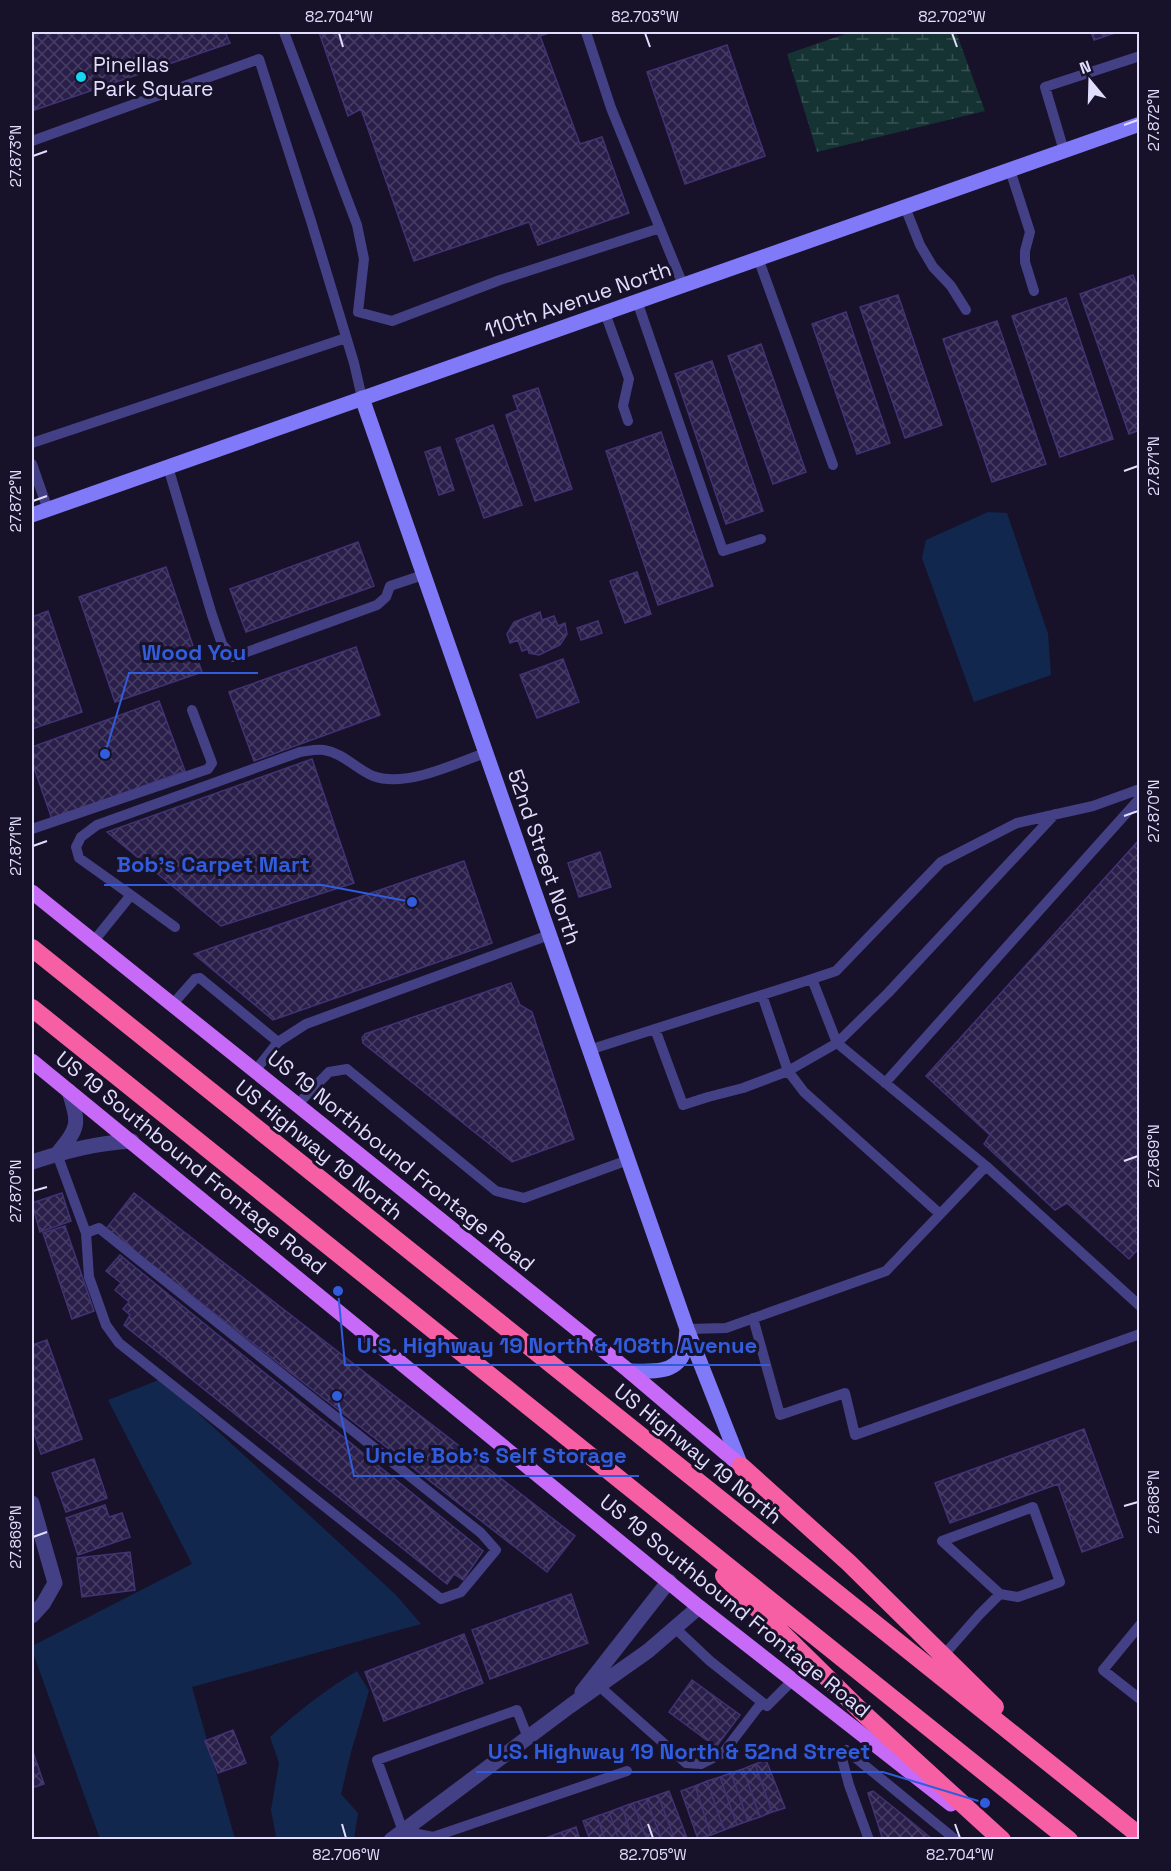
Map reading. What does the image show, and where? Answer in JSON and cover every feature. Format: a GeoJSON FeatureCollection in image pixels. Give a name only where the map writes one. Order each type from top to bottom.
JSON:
{"type":"FeatureCollection","features":[{"type":"Feature","properties":{"kind":"highway","name":"US Highway 19 North"},"geometry":{"type":"LineString","coordinates":[[32,948],[1140,1836]]}},
{"type":"Feature","properties":{"kind":"highway"},"geometry":{"type":"LineString","coordinates":[[32,1008],[1069,1839]]}},
{"type":"Feature","properties":{"kind":"highway"},"geometry":{"type":"LineString","coordinates":[[741,1466],[849,1563],[1062,1774]]}},
{"type":"Feature","properties":{"kind":"highway"},"geometry":{"type":"LineString","coordinates":[[655,1508],[864,1714],[1002,1839]]}},
{"type":"Feature","properties":{"kind":"main road","name":"US 19 Northbound Frontage Road"},"geometry":{"type":"LineString","coordinates":[[32,892],[629,1371],[741,1466]]}},
{"type":"Feature","properties":{"kind":"main road","name":"US 19 Southbound Frontage Road"},"geometry":{"type":"LineString","coordinates":[[32,1061],[699,1607],[997,1839]]}},
{"type":"Feature","properties":{"kind":"street","name":"110th Avenue North"},"geometry":{"type":"LineString","coordinates":[[32,515],[1140,124]]}},
{"type":"Feature","properties":{"kind":"street","name":"52nd Street North"},"geometry":{"type":"LineString","coordinates":[[362,398],[687,1329],[741,1466]]}},
{"type":"Feature","properties":{"kind":"street"},"geometry":{"type":"LineString","coordinates":[[57,1154],[74,1133],[76,1115],[69,1091]]}},
{"type":"Feature","properties":{"kind":"street"},"geometry":{"type":"LineString","coordinates":[[32,1162],[101,1143],[132,1141]]}},
{"type":"Feature","properties":{"kind":"street"},"geometry":{"type":"LineString","coordinates":[[629,1371],[660,1371],[675,1365],[683,1354],[687,1329]]}},
{"type":"Feature","properties":{"kind":"street"},"geometry":{"type":"LineString","coordinates":[[32,1503],[56,1583],[43,1604],[32,1616]]}},
{"type":"Feature","properties":{"kind":"street"},"geometry":{"type":"LineString","coordinates":[[570,1706],[669,1581]]}},
{"type":"Feature","properties":{"kind":"street"},"geometry":{"type":"LineString","coordinates":[[397,1835],[648,1651],[699,1607]]}},
{"type":"Feature","properties":{"kind":"lane"},"geometry":{"type":"LineString","coordinates":[[284,32],[357,225],[364,259],[358,312],[392,321],[500,280],[660,228]]}},
{"type":"Feature","properties":{"kind":"lane"},"geometry":{"type":"LineString","coordinates":[[586,32],[611,108],[683,285]]}},
{"type":"Feature","properties":{"kind":"lane"},"geometry":{"type":"LineString","coordinates":[[1065,151],[1045,87],[1140,56]]}},
{"type":"Feature","properties":{"kind":"lane"},"geometry":{"type":"LineString","coordinates":[[32,141],[259,59],[346,338],[362,398]]}},
{"type":"Feature","properties":{"kind":"lane"},"geometry":{"type":"LineString","coordinates":[[1010,170],[1029,232],[1024,262],[1034,291]]}},
{"type":"Feature","properties":{"kind":"lane"},"geometry":{"type":"LineString","coordinates":[[905,207],[920,245],[933,267],[951,286],[966,310]]}},
{"type":"Feature","properties":{"kind":"lane"},"geometry":{"type":"LineString","coordinates":[[758,258],[833,465]]}},
{"type":"Feature","properties":{"kind":"lane"},"geometry":{"type":"LineString","coordinates":[[637,301],[723,551],[761,539]]}},
{"type":"Feature","properties":{"kind":"lane"},"geometry":{"type":"LineString","coordinates":[[605,313],[629,379],[623,406],[628,422]]}},
{"type":"Feature","properties":{"kind":"lane"},"geometry":{"type":"LineString","coordinates":[[32,443],[346,338]]}},
{"type":"Feature","properties":{"kind":"lane"},"geometry":{"type":"LineString","coordinates":[[32,464],[48,510]]}},
{"type":"Feature","properties":{"kind":"lane"},"geometry":{"type":"LineString","coordinates":[[168,467],[212,615],[222,644],[233,657],[377,605],[386,597],[390,586],[423,575]]}},
{"type":"Feature","properties":{"kind":"lane"},"geometry":{"type":"LineString","coordinates":[[32,829],[208,769],[212,763],[192,710]]}},
{"type":"Feature","properties":{"kind":"lane"},"geometry":{"type":"LineString","coordinates":[[175,927],[80,858],[76,847],[81,837],[97,825],[300,752],[324,750],[346,759],[373,776],[396,780],[433,772],[485,753]]}},
{"type":"Feature","properties":{"kind":"lane"},"geometry":{"type":"LineString","coordinates":[[589,1050],[836,971],[941,862],[1017,823],[1093,806],[1140,789]]}},
{"type":"Feature","properties":{"kind":"lane"},"geometry":{"type":"LineString","coordinates":[[885,1083],[1140,798]]}},
{"type":"Feature","properties":{"kind":"lane"},"geometry":{"type":"LineString","coordinates":[[655,1029],[683,1105],[743,1088],[788,1071],[837,1043],[888,993],[1055,814]]}},
{"type":"Feature","properties":{"kind":"lane"},"geometry":{"type":"LineString","coordinates":[[93,942],[131,895]]}},
{"type":"Feature","properties":{"kind":"lane"},"geometry":{"type":"LineString","coordinates":[[255,1071],[278,1041],[306,1024],[549,935]]}},
{"type":"Feature","properties":{"kind":"lane"},"geometry":{"type":"LineString","coordinates":[[172,1005],[195,979],[201,978],[278,1041]]}},
{"type":"Feature","properties":{"kind":"lane"},"geometry":{"type":"LineString","coordinates":[[812,979],[837,1043],[986,1166],[1140,1306]]}},
{"type":"Feature","properties":{"kind":"lane"},"geometry":{"type":"LineString","coordinates":[[762,995],[788,1071],[804,1092],[940,1214]]}},
{"type":"Feature","properties":{"kind":"lane"},"geometry":{"type":"LineString","coordinates":[[297,1105],[329,1072],[347,1069],[495,1191],[524,1198],[628,1160]]}},
{"type":"Feature","properties":{"kind":"lane"},"geometry":{"type":"LineString","coordinates":[[57,1154],[86,1233],[89,1277],[106,1325],[119,1343],[441,1599],[461,1592],[496,1550],[481,1533],[99,1228],[86,1233]]}},
{"type":"Feature","properties":{"kind":"lane"},"geometry":{"type":"LineString","coordinates":[[687,1329],[726,1328],[886,1271],[986,1166]]}},
{"type":"Feature","properties":{"kind":"lane"},"geometry":{"type":"LineString","coordinates":[[753,1318],[780,1414],[845,1393],[855,1435],[1140,1334]]}},
{"type":"Feature","properties":{"kind":"lane"},"geometry":{"type":"LineString","coordinates":[[1033,1507],[1060,1582],[1018,1598],[1000,1594],[942,1541],[1033,1507]]}},
{"type":"Feature","properties":{"kind":"lane"},"geometry":{"type":"LineString","coordinates":[[943,1656],[1000,1594]]}},
{"type":"Feature","properties":{"kind":"lane"},"geometry":{"type":"LineString","coordinates":[[1140,1625],[1103,1670],[1140,1700]]}},
{"type":"Feature","properties":{"kind":"lane"},"geometry":{"type":"LineString","coordinates":[[675,1628],[710,1661],[767,1706],[793,1680]]}},
{"type":"Feature","properties":{"kind":"lane"},"geometry":{"type":"LineString","coordinates":[[598,1686],[686,1762],[701,1764],[723,1753],[762,1702]]}},
{"type":"Feature","properties":{"kind":"lane"},"geometry":{"type":"LineString","coordinates":[[528,1738],[517,1710],[377,1760],[397,1835],[433,1837],[627,1771]]}},
{"type":"Feature","properties":{"kind":"lane"},"geometry":{"type":"LineString","coordinates":[[869,1839],[849,1785],[841,1755],[846,1750],[956,1839]]}},
{"type":"Feature","properties":{"kind":"green space"},"geometry":{"type":"Polygon","coordinates":[[[851,32],[956,32],[985,111],[817,152],[787,54],[851,32]]]}},
{"type":"Feature","properties":{"kind":"water"},"geometry":{"type":"Polygon","coordinates":[[[988,512],[1007,513],[1048,634],[1051,675],[974,702],[922,558],[926,540],[988,512]]]}},
{"type":"Feature","properties":{"kind":"water"},"geometry":{"type":"Polygon","coordinates":[[[161,1379],[395,1594],[421,1624],[192,1687],[235,1839],[100,1839],[32,1650],[32,1646],[192,1564],[108,1400],[161,1379]]]}},
{"type":"Feature","properties":{"kind":"water"},"geometry":{"type":"Polygon","coordinates":[[[357,1671],[369,1691],[341,1794],[358,1813],[354,1839],[280,1840],[276,1837],[271,1810],[279,1763],[270,1737],[312,1702],[357,1671]]]}},
{"type":"Feature","properties":{"kind":"building","name":"Pinellas Park Square"},"geometry":{"type":"Polygon","coordinates":[[[38,32],[225,32],[230,43],[32,111],[32,34],[38,32]]]}},
{"type":"Feature","properties":{"kind":"building"},"geometry":{"type":"Polygon","coordinates":[[[319,32],[552,32],[540,36],[580,144],[602,137],[629,213],[538,245],[529,222],[414,261],[361,109],[348,116],[319,32]]]}},
{"type":"Feature","properties":{"kind":"building"},"geometry":{"type":"Polygon","coordinates":[[[1091,32],[1118,32],[1094,40],[1091,32]]]}},
{"type":"Feature","properties":{"kind":"building"},"geometry":{"type":"Polygon","coordinates":[[[727,45],[765,156],[685,184],[647,72],[727,45]]]}},
{"type":"Feature","properties":{"kind":"building"},"geometry":{"type":"Polygon","coordinates":[[[1133,275],[1140,294],[1140,430],[1129,434],[1080,294],[1133,275]]]}},
{"type":"Feature","properties":{"kind":"building"},"geometry":{"type":"Polygon","coordinates":[[[898,295],[942,425],[905,438],[860,307],[898,295]]]}},
{"type":"Feature","properties":{"kind":"building"},"geometry":{"type":"Polygon","coordinates":[[[1066,298],[1113,439],[1060,457],[1012,316],[1066,298]]]}},
{"type":"Feature","properties":{"kind":"building"},"geometry":{"type":"Polygon","coordinates":[[[846,312],[890,443],[857,454],[812,324],[846,312]]]}},
{"type":"Feature","properties":{"kind":"building"},"geometry":{"type":"Polygon","coordinates":[[[997,321],[1046,464],[992,482],[943,339],[997,321]]]}},
{"type":"Feature","properties":{"kind":"building"},"geometry":{"type":"Polygon","coordinates":[[[761,344],[806,472],[773,484],[728,356],[761,344]]]}},
{"type":"Feature","properties":{"kind":"building"},"geometry":{"type":"Polygon","coordinates":[[[712,361],[763,511],[726,524],[675,374],[712,361]]]}},
{"type":"Feature","properties":{"kind":"building"},"geometry":{"type":"Polygon","coordinates":[[[538,388],[572,489],[535,501],[506,415],[518,410],[513,396],[538,388]]]}},
{"type":"Feature","properties":{"kind":"building"},"geometry":{"type":"Polygon","coordinates":[[[493,425],[522,505],[484,518],[456,439],[493,425]]]}},
{"type":"Feature","properties":{"kind":"building"},"geometry":{"type":"Polygon","coordinates":[[[661,432],[713,586],[658,605],[606,451],[661,432]]]}},
{"type":"Feature","properties":{"kind":"building"},"geometry":{"type":"Polygon","coordinates":[[[440,447],[454,490],[439,495],[425,452],[440,447]]]}},
{"type":"Feature","properties":{"kind":"building"},"geometry":{"type":"Polygon","coordinates":[[[358,542],[374,586],[246,632],[230,589],[358,542]]]}},
{"type":"Feature","properties":{"kind":"building"},"geometry":{"type":"Polygon","coordinates":[[[166,567],[202,672],[115,702],[79,597],[166,567]]]}},
{"type":"Feature","properties":{"kind":"building"},"geometry":{"type":"Polygon","coordinates":[[[637,572],[651,614],[625,623],[610,581],[637,572]]]}},
{"type":"Feature","properties":{"kind":"building"},"geometry":{"type":"Polygon","coordinates":[[[48,611],[82,712],[32,729],[32,617],[48,611]]]}},
{"type":"Feature","properties":{"kind":"building"},"geometry":{"type":"Polygon","coordinates":[[[540,612],[542,620],[554,616],[558,626],[565,623],[567,634],[560,645],[539,655],[529,653],[528,649],[522,651],[518,640],[510,643],[507,634],[514,622],[540,612]]]}},
{"type":"Feature","properties":{"kind":"building"},"geometry":{"type":"Polygon","coordinates":[[[598,621],[602,633],[581,640],[577,628],[598,621]]]}},
{"type":"Feature","properties":{"kind":"building"},"geometry":{"type":"Polygon","coordinates":[[[356,647],[380,715],[254,761],[229,692],[356,647]]]}},
{"type":"Feature","properties":{"kind":"building"},"geometry":{"type":"Polygon","coordinates":[[[563,659],[579,702],[537,718],[520,675],[563,659]]]}},
{"type":"Feature","properties":{"kind":"building"},"geometry":{"type":"Polygon","coordinates":[[[159,701],[185,771],[52,819],[32,762],[32,747],[159,701]]]}},
{"type":"Feature","properties":{"kind":"building"},"geometry":{"type":"Polygon","coordinates":[[[312,759],[354,883],[221,926],[107,832],[312,759]]]}},
{"type":"Feature","properties":{"kind":"building"},"geometry":{"type":"Polygon","coordinates":[[[1140,839],[1140,1247],[1129,1259],[1067,1203],[1055,1210],[984,1144],[990,1135],[926,1076],[1140,839]]]}},
{"type":"Feature","properties":{"kind":"building"},"geometry":{"type":"Polygon","coordinates":[[[600,852],[611,887],[579,897],[568,863],[600,852]]]}},
{"type":"Feature","properties":{"kind":"building"},"geometry":{"type":"Polygon","coordinates":[[[464,861],[492,943],[273,1020],[194,954],[464,861]]]}},
{"type":"Feature","properties":{"kind":"building"},"geometry":{"type":"Polygon","coordinates":[[[511,983],[520,1005],[532,1012],[574,1139],[512,1162],[363,1043],[362,1038],[365,1034],[511,983]]]}},
{"type":"Feature","properties":{"kind":"building"},"geometry":{"type":"Polygon","coordinates":[[[62,1193],[71,1221],[40,1232],[32,1203],[62,1193]]]}},
{"type":"Feature","properties":{"kind":"building"},"geometry":{"type":"Polygon","coordinates":[[[134,1193],[575,1536],[547,1572],[106,1229],[134,1193]]]}},
{"type":"Feature","properties":{"kind":"building"},"geometry":{"type":"Polygon","coordinates":[[[65,1226],[94,1311],[72,1319],[43,1233],[65,1226]]]}},
{"type":"Feature","properties":{"kind":"building"},"geometry":{"type":"Polygon","coordinates":[[[120,1255],[483,1551],[463,1580],[454,1574],[447,1584],[124,1325],[130,1315],[123,1309],[129,1302],[115,1290],[121,1283],[106,1271],[120,1255]]]}},
{"type":"Feature","properties":{"kind":"building"},"geometry":{"type":"Polygon","coordinates":[[[47,1340],[82,1439],[41,1454],[32,1427],[32,1345],[47,1340]]]}},
{"type":"Feature","properties":{"kind":"building"},"geometry":{"type":"Polygon","coordinates":[[[1084,1429],[1123,1537],[1082,1552],[1058,1484],[950,1523],[935,1483],[1084,1429]]]}},
{"type":"Feature","properties":{"kind":"building"},"geometry":{"type":"Polygon","coordinates":[[[94,1459],[107,1498],[66,1512],[52,1473],[94,1459]]]}},
{"type":"Feature","properties":{"kind":"building"},"geometry":{"type":"Polygon","coordinates":[[[105,1505],[109,1517],[122,1513],[130,1537],[78,1555],[66,1518],[105,1505]]]}},
{"type":"Feature","properties":{"kind":"building"},"geometry":{"type":"Polygon","coordinates":[[[130,1552],[135,1590],[82,1597],[77,1558],[130,1552]]]}},
{"type":"Feature","properties":{"kind":"building"},"geometry":{"type":"Polygon","coordinates":[[[571,1594],[588,1643],[490,1679],[472,1630],[571,1594]]]}},
{"type":"Feature","properties":{"kind":"building"},"geometry":{"type":"Polygon","coordinates":[[[464,1634],[483,1683],[384,1721],[365,1672],[464,1634]]]}},
{"type":"Feature","properties":{"kind":"building"},"geometry":{"type":"Polygon","coordinates":[[[692,1680],[740,1715],[716,1747],[669,1712],[692,1680]]]}},
{"type":"Feature","properties":{"kind":"building"},"geometry":{"type":"Polygon","coordinates":[[[233,1730],[246,1763],[218,1773],[205,1741],[233,1730]]]}},
{"type":"Feature","properties":{"kind":"building"},"geometry":{"type":"Polygon","coordinates":[[[32,1749],[44,1784],[32,1788],[32,1749]]]}},
{"type":"Feature","properties":{"kind":"building"},"geometry":{"type":"Polygon","coordinates":[[[766,1760],[785,1808],[772,1812],[755,1764],[766,1760]]]}},
{"type":"Feature","properties":{"kind":"building"},"geometry":{"type":"Polygon","coordinates":[[[755,1764],[772,1812],[760,1817],[743,1769],[755,1764]]]}},
{"type":"Feature","properties":{"kind":"building"},"geometry":{"type":"Polygon","coordinates":[[[743,1769],[760,1817],[748,1821],[731,1773],[743,1769]]]}},
{"type":"Feature","properties":{"kind":"building"},"geometry":{"type":"Polygon","coordinates":[[[731,1773],[748,1821],[737,1825],[720,1777],[731,1773]]]}},
{"type":"Feature","properties":{"kind":"building"},"geometry":{"type":"Polygon","coordinates":[[[720,1777],[737,1825],[724,1830],[707,1781],[720,1777]]]}},
{"type":"Feature","properties":{"kind":"building"},"geometry":{"type":"Polygon","coordinates":[[[707,1781],[724,1830],[711,1835],[695,1786],[707,1781]]]}},
{"type":"Feature","properties":{"kind":"building"},"geometry":{"type":"Polygon","coordinates":[[[695,1786],[711,1835],[698,1839],[681,1791],[695,1786]]]}},
{"type":"Feature","properties":{"kind":"building"},"geometry":{"type":"Polygon","coordinates":[[[669,1791],[687,1838],[682,1840],[675,1840],[658,1795],[669,1791]]]}},
{"type":"Feature","properties":{"kind":"building"},"geometry":{"type":"Polygon","coordinates":[[[873,1791],[933,1840],[883,1840],[868,1793],[873,1791]]]}},
{"type":"Feature","properties":{"kind":"building"},"geometry":{"type":"Polygon","coordinates":[[[658,1795],[675,1840],[662,1840],[646,1799],[658,1795]]]}},
{"type":"Feature","properties":{"kind":"building"},"geometry":{"type":"Polygon","coordinates":[[[646,1799],[662,1840],[647,1840],[633,1803],[646,1799]]]}},
{"type":"Feature","properties":{"kind":"building"},"geometry":{"type":"Polygon","coordinates":[[[633,1803],[647,1840],[633,1840],[622,1807],[633,1803]]]}},
{"type":"Feature","properties":{"kind":"building"},"geometry":{"type":"Polygon","coordinates":[[[622,1807],[633,1840],[619,1840],[609,1812],[622,1807]]]}},
{"type":"Feature","properties":{"kind":"building"},"geometry":{"type":"Polygon","coordinates":[[[609,1812],[619,1840],[605,1840],[597,1816],[609,1812]]]}},
{"type":"Feature","properties":{"kind":"building"},"geometry":{"type":"Polygon","coordinates":[[[597,1816],[605,1840],[590,1840],[583,1821],[597,1816]]]}},
{"type":"Feature","properties":{"kind":"building"},"geometry":{"type":"Polygon","coordinates":[[[576,1827],[580,1840],[540,1840],[576,1827]]]}},
{"type":"Feature","properties":{"kind":"place","name":"Pinellas Park Square"},"geometry":{"type":"Point","coordinates":[81,77]}},
{"type":"Feature","properties":{"kind":"place","name":"Wood You"},"geometry":{"type":"Point","coordinates":[105,754]}},
{"type":"Feature","properties":{"kind":"place","name":"Bob's Carpet Mart"},"geometry":{"type":"Point","coordinates":[412,902]}},
{"type":"Feature","properties":{"kind":"place","name":"U.S. Highway 19 North & 108th Avenue"},"geometry":{"type":"Point","coordinates":[338,1291]}},
{"type":"Feature","properties":{"kind":"place","name":"Uncle Bob's Self Storage"},"geometry":{"type":"Point","coordinates":[337,1396]}},
{"type":"Feature","properties":{"kind":"place","name":"U.S. Highway 19 North & 52nd Street"},"geometry":{"type":"Point","coordinates":[985,1803]}}]}
